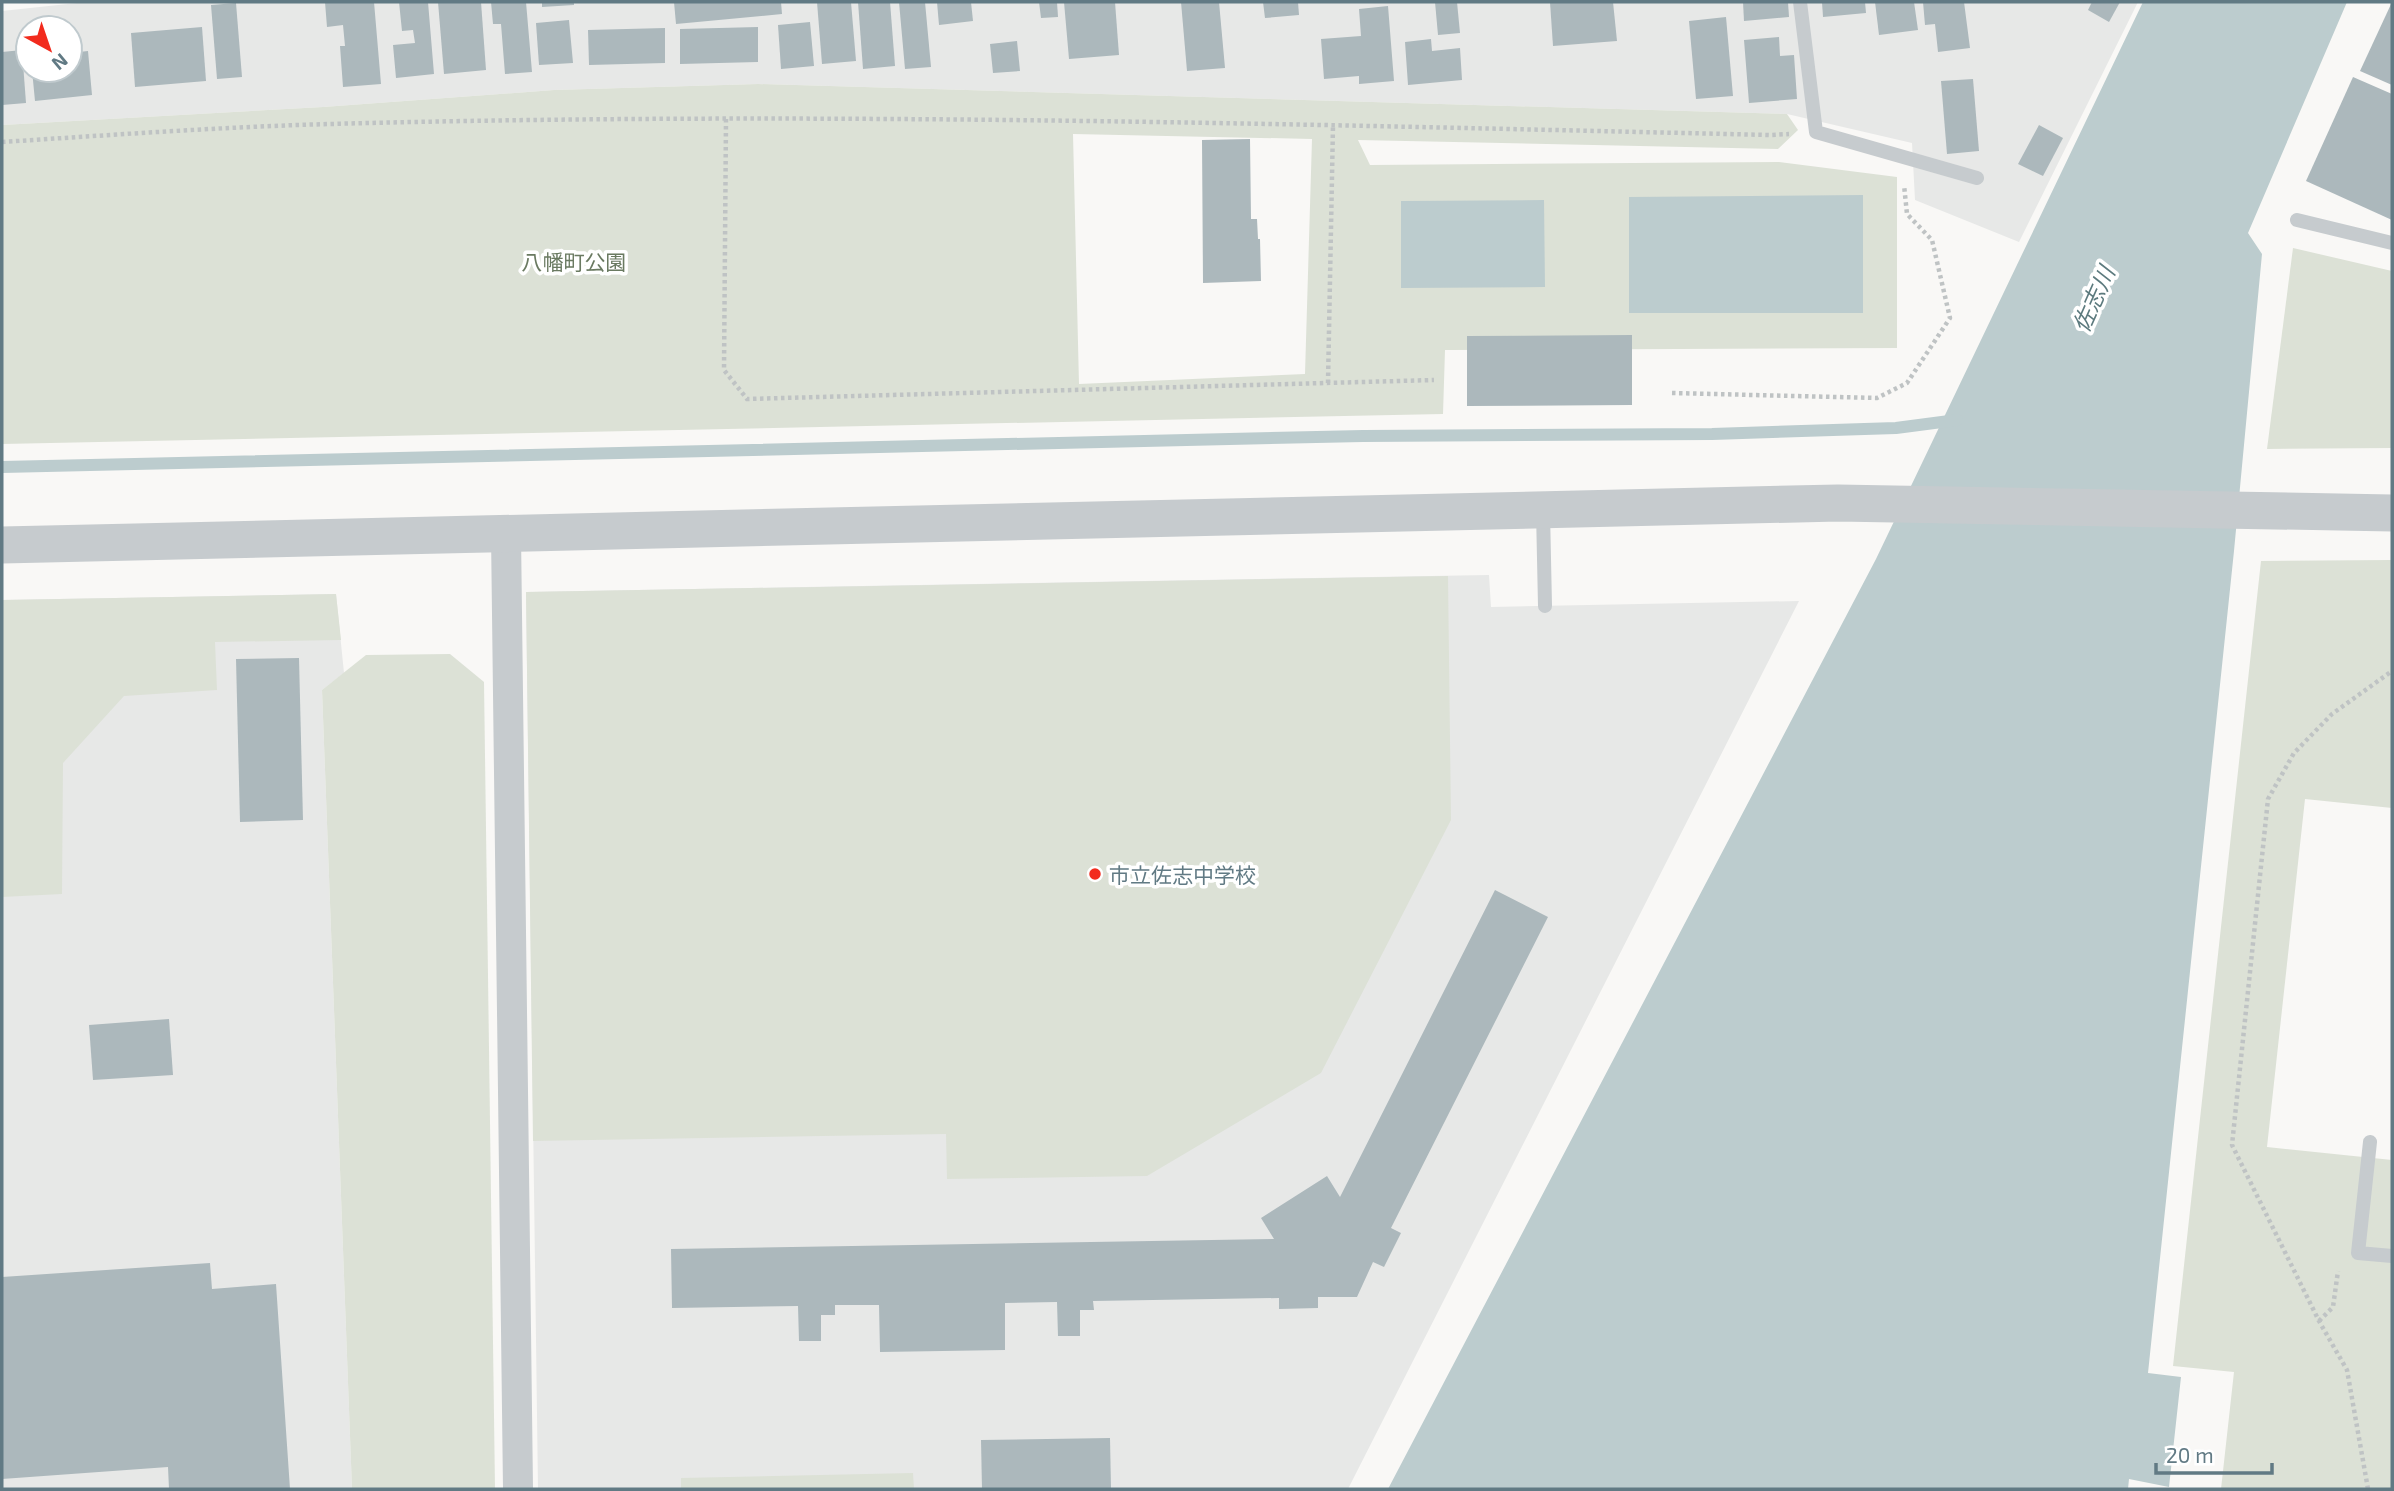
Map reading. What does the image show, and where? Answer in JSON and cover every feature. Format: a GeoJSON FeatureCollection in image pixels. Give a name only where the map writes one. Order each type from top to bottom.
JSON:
{"type":"FeatureCollection","features":[{"type":"Feature","properties":{"kind":"street"},"geometry":{"type":"LineString","coordinates":[[2,545],[1838,503],[2392,513]]}},
{"type":"Feature","properties":{"kind":"street"},"geometry":{"type":"LineString","coordinates":[[506,534],[518,1489]]}},
{"type":"Feature","properties":{"kind":"lane"},"geometry":{"type":"LineString","coordinates":[[1800,2],[1816,132],[1977,178]]}},
{"type":"Feature","properties":{"kind":"lane"},"geometry":{"type":"LineString","coordinates":[[2297,220],[2392,243]]}},
{"type":"Feature","properties":{"kind":"lane"},"geometry":{"type":"LineString","coordinates":[[1543,510],[1545,606]]}},
{"type":"Feature","properties":{"kind":"lane"},"geometry":{"type":"LineString","coordinates":[[2371,1142],[2358,1253],[2392,1256]]}},
{"type":"Feature","properties":{"kind":"path"},"geometry":{"type":"LineString","coordinates":[[2,142],[328,124],[726,119],[1333,125],[1770,135],[1816,132]]}},
{"type":"Feature","properties":{"kind":"path"},"geometry":{"type":"LineString","coordinates":[[726,119],[724,370],[747,399],[1434,380]]}},
{"type":"Feature","properties":{"kind":"path"},"geometry":{"type":"LineString","coordinates":[[1328,383],[1333,125]]}},
{"type":"Feature","properties":{"kind":"path"},"geometry":{"type":"LineString","coordinates":[[1672,393],[1877,397],[1908,383],[1950,318],[1932,240],[1907,214],[1901,156]]}},
{"type":"Feature","properties":{"kind":"path"},"geometry":{"type":"LineString","coordinates":[[2368,1489],[2347,1370],[2319,1321],[2232,1144],[2268,799],[2294,753],[2332,714],[2392,671]]}},
{"type":"Feature","properties":{"kind":"path"},"geometry":{"type":"LineString","coordinates":[[2319,1321],[2333,1307],[2339,1265],[2358,1253]]}},
{"type":"Feature","properties":{"kind":"shaded area"},"geometry":{"type":"Polygon","coordinates":[[[86,2],[2138,2],[2019,242],[1915,200],[1912,143],[1787,114],[758,84],[554,90],[323,107],[2,125],[2,11],[86,2]]]}},
{"type":"Feature","properties":{"kind":"shaded area","name":"市立佐志中学校"},"geometry":{"type":"Polygon","coordinates":[[[1489,575],[1491,607],[1799,601],[1348,1489],[538,1489],[526,592],[1489,575]]]}},
{"type":"Feature","properties":{"kind":"shaded area"},"geometry":{"type":"Polygon","coordinates":[[[336,594],[344,673],[322,690],[352,1489],[2,1489],[2,600],[336,594]]]}},
{"type":"Feature","properties":{"kind":"green space","name":"八幡町公園"},"geometry":{"type":"Polygon","coordinates":[[[758,84],[1787,114],[1798,130],[1778,149],[1358,140],[1370,165],[1779,162],[1897,177],[1897,348],[1445,350],[1443,414],[2,444],[2,125],[323,107],[554,90],[758,84]],[[1073,134],[1079,384],[1305,374],[1312,139],[1073,134]]]}},
{"type":"Feature","properties":{"kind":"green space"},"geometry":{"type":"Polygon","coordinates":[[[2293,248],[2392,271],[2392,448],[2267,449],[2293,248]]]}},
{"type":"Feature","properties":{"kind":"green space"},"geometry":{"type":"Polygon","coordinates":[[[2392,560],[2392,808],[2305,799],[2267,1147],[2392,1160],[2392,1489],[2221,1489],[2234,1372],[2173,1366],[2261,561],[2392,560]]]}},
{"type":"Feature","properties":{"kind":"green space"},"geometry":{"type":"Polygon","coordinates":[[[1448,576],[1451,820],[1321,1073],[1147,1176],[947,1179],[946,1134],[533,1141],[526,592],[1448,576]]]}},
{"type":"Feature","properties":{"kind":"green space"},"geometry":{"type":"Polygon","coordinates":[[[336,594],[341,640],[215,642],[217,690],[124,696],[63,763],[62,894],[2,897],[2,600],[336,594]]]}},
{"type":"Feature","properties":{"kind":"green space"},"geometry":{"type":"Polygon","coordinates":[[[450,654],[484,682],[495,1489],[352,1489],[322,690],[366,655],[450,654]]]}},
{"type":"Feature","properties":{"kind":"green space"},"geometry":{"type":"Polygon","coordinates":[[[913,1473],[914,1489],[681,1489],[681,1478],[913,1473]]]}},
{"type":"Feature","properties":{"kind":"water","name":"佐志川"},"geometry":{"type":"Polygon","coordinates":[[[2143,2],[2347,2],[2248,233],[2262,254],[2234,551],[2148,1373],[2181,1377],[2169,1487],[2129,1479],[2128,1489],[1388,1489],[1876,559],[2143,2]]]}},
{"type":"Feature","properties":{"kind":"water"},"geometry":{"type":"Polygon","coordinates":[[[1863,195],[1863,313],[1629,313],[1629,197],[1863,195]]]}},
{"type":"Feature","properties":{"kind":"water"},"geometry":{"type":"Polygon","coordinates":[[[1544,200],[1545,287],[1401,288],[1401,201],[1544,200]]]}},
{"type":"Feature","properties":{"kind":"building"},"geometry":{"type":"Polygon","coordinates":[[[325,2],[374,2],[381,84],[343,87],[340,46],[345,46],[343,25],[327,27],[325,2]]]}},
{"type":"Feature","properties":{"kind":"building"},"geometry":{"type":"Polygon","coordinates":[[[399,2],[428,2],[434,74],[396,78],[393,45],[415,43],[413,30],[402,31],[399,2]]]}},
{"type":"Feature","properties":{"kind":"building"},"geometry":{"type":"Polygon","coordinates":[[[438,2],[481,2],[486,70],[444,74],[438,2]]]}},
{"type":"Feature","properties":{"kind":"building"},"geometry":{"type":"Polygon","coordinates":[[[491,2],[526,2],[532,72],[505,74],[501,24],[493,24],[491,2]]]}},
{"type":"Feature","properties":{"kind":"building"},"geometry":{"type":"Polygon","coordinates":[[[542,2],[574,2],[574,5],[542,7],[542,2]]]}},
{"type":"Feature","properties":{"kind":"building"},"geometry":{"type":"Polygon","coordinates":[[[674,2],[781,2],[782,14],[676,24],[674,2]]]}},
{"type":"Feature","properties":{"kind":"building"},"geometry":{"type":"Polygon","coordinates":[[[817,2],[851,2],[856,61],[822,64],[817,2]]]}},
{"type":"Feature","properties":{"kind":"building"},"geometry":{"type":"Polygon","coordinates":[[[858,2],[890,2],[895,66],[863,69],[858,2]]]}},
{"type":"Feature","properties":{"kind":"building"},"geometry":{"type":"Polygon","coordinates":[[[899,2],[925,2],[931,67],[905,69],[899,2]]]}},
{"type":"Feature","properties":{"kind":"building"},"geometry":{"type":"Polygon","coordinates":[[[937,2],[971,2],[973,21],[939,25],[937,2]]]}},
{"type":"Feature","properties":{"kind":"building"},"geometry":{"type":"Polygon","coordinates":[[[1039,2],[1057,2],[1058,17],[1041,18],[1039,2]]]}},
{"type":"Feature","properties":{"kind":"building"},"geometry":{"type":"Polygon","coordinates":[[[1064,2],[1115,2],[1119,55],[1069,59],[1064,2]]]}},
{"type":"Feature","properties":{"kind":"building"},"geometry":{"type":"Polygon","coordinates":[[[1181,2],[1219,2],[1225,68],[1187,71],[1181,2]]]}},
{"type":"Feature","properties":{"kind":"building"},"geometry":{"type":"Polygon","coordinates":[[[1263,2],[1298,2],[1299,15],[1265,18],[1263,2]]]}},
{"type":"Feature","properties":{"kind":"building"},"geometry":{"type":"Polygon","coordinates":[[[1435,2],[1457,2],[1460,33],[1438,35],[1435,2]]]}},
{"type":"Feature","properties":{"kind":"building"},"geometry":{"type":"Polygon","coordinates":[[[1550,2],[1613,2],[1617,41],[1553,46],[1550,2]]]}},
{"type":"Feature","properties":{"kind":"building"},"geometry":{"type":"Polygon","coordinates":[[[1743,2],[1788,2],[1789,17],[1744,21],[1743,2]]]}},
{"type":"Feature","properties":{"kind":"building"},"geometry":{"type":"Polygon","coordinates":[[[1822,2],[1865,2],[1866,13],[1823,17],[1822,2]]]}},
{"type":"Feature","properties":{"kind":"building"},"geometry":{"type":"Polygon","coordinates":[[[1875,2],[1914,2],[1918,30],[1879,35],[1875,2]]]}},
{"type":"Feature","properties":{"kind":"building"},"geometry":{"type":"Polygon","coordinates":[[[1923,2],[1964,2],[1970,48],[1938,52],[1935,24],[1925,25],[1923,2]]]}},
{"type":"Feature","properties":{"kind":"building"},"geometry":{"type":"Polygon","coordinates":[[[2092,2],[2120,2],[2109,22],[2088,10],[2092,2]]]}},
{"type":"Feature","properties":{"kind":"building"},"geometry":{"type":"Polygon","coordinates":[[[2392,2],[2392,85],[2360,71],[2392,2]]]}},
{"type":"Feature","properties":{"kind":"building"},"geometry":{"type":"Polygon","coordinates":[[[236,3],[242,77],[217,79],[211,5],[236,3]]]}},
{"type":"Feature","properties":{"kind":"building"},"geometry":{"type":"Polygon","coordinates":[[[1388,6],[1394,81],[1359,84],[1359,76],[1324,79],[1321,39],[1361,36],[1359,9],[1388,6]]]}},
{"type":"Feature","properties":{"kind":"building"},"geometry":{"type":"Polygon","coordinates":[[[1726,17],[1733,96],[1696,99],[1689,21],[1726,17]]]}},
{"type":"Feature","properties":{"kind":"building"},"geometry":{"type":"Polygon","coordinates":[[[569,20],[573,63],[539,65],[536,23],[569,20]]]}},
{"type":"Feature","properties":{"kind":"building"},"geometry":{"type":"Polygon","coordinates":[[[810,22],[814,66],[781,69],[778,25],[810,22]]]}},
{"type":"Feature","properties":{"kind":"building"},"geometry":{"type":"Polygon","coordinates":[[[202,27],[206,81],[135,87],[131,33],[202,27]]]}},
{"type":"Feature","properties":{"kind":"building"},"geometry":{"type":"Polygon","coordinates":[[[758,27],[758,62],[680,64],[680,29],[758,27]]]}},
{"type":"Feature","properties":{"kind":"building"},"geometry":{"type":"Polygon","coordinates":[[[665,28],[665,63],[589,65],[588,30],[665,28]]]}},
{"type":"Feature","properties":{"kind":"building"},"geometry":{"type":"Polygon","coordinates":[[[1779,37],[1780,56],[1794,55],[1797,99],[1749,103],[1744,40],[1779,37]]]}},
{"type":"Feature","properties":{"kind":"building"},"geometry":{"type":"Polygon","coordinates":[[[1431,39],[1432,51],[1460,48],[1462,80],[1408,85],[1405,42],[1431,39]]]}},
{"type":"Feature","properties":{"kind":"building"},"geometry":{"type":"Polygon","coordinates":[[[1017,41],[1020,71],[993,73],[990,44],[1017,41]]]}},
{"type":"Feature","properties":{"kind":"building"},"geometry":{"type":"Polygon","coordinates":[[[14,51],[14,84],[25,84],[26,103],[2,105],[2,52],[14,51]]]}},
{"type":"Feature","properties":{"kind":"building"},"geometry":{"type":"Polygon","coordinates":[[[84,51],[88,51],[92,95],[35,101],[33,84],[84,84],[84,51]]]}},
{"type":"Feature","properties":{"kind":"building"},"geometry":{"type":"Polygon","coordinates":[[[2353,77],[2392,94],[2392,220],[2306,181],[2353,77]]]}},
{"type":"Feature","properties":{"kind":"building"},"geometry":{"type":"Polygon","coordinates":[[[1973,79],[1979,151],[1947,154],[1941,81],[1973,79]]]}},
{"type":"Feature","properties":{"kind":"building"},"geometry":{"type":"Polygon","coordinates":[[[2039,125],[2063,138],[2043,176],[2018,164],[2039,125]]]}},
{"type":"Feature","properties":{"kind":"building"},"geometry":{"type":"Polygon","coordinates":[[[1250,139],[1251,219],[1257,219],[1261,281],[1203,283],[1202,140],[1250,139]]]}},
{"type":"Feature","properties":{"kind":"building"},"geometry":{"type":"Polygon","coordinates":[[[1632,335],[1632,405],[1467,406],[1467,336],[1632,335]]]}},
{"type":"Feature","properties":{"kind":"building"},"geometry":{"type":"Polygon","coordinates":[[[299,658],[303,820],[240,822],[236,659],[299,658]]]}},
{"type":"Feature","properties":{"kind":"building"},"geometry":{"type":"Polygon","coordinates":[[[1495,890],[1548,917],[1391,1228],[1401,1233],[1384,1267],[1373,1262],[1357,1297],[1318,1297],[1318,1308],[1279,1309],[1279,1298],[1093,1301],[1094,1310],[1080,1310],[1080,1336],[1058,1336],[1057,1302],[1005,1303],[1005,1350],[880,1352],[879,1305],[835,1305],[835,1315],[821,1315],[821,1341],[799,1341],[798,1306],[672,1308],[671,1249],[1274,1239],[1261,1218],[1327,1176],[1340,1197],[1495,890]]]}},
{"type":"Feature","properties":{"kind":"building"},"geometry":{"type":"Polygon","coordinates":[[[169,1019],[173,1075],[93,1080],[89,1025],[169,1019]]]}},
{"type":"Feature","properties":{"kind":"building"},"geometry":{"type":"Polygon","coordinates":[[[210,1263],[212,1289],[276,1284],[290,1489],[169,1489],[168,1467],[2,1479],[2,1277],[210,1263]]]}},
{"type":"Feature","properties":{"kind":"building"},"geometry":{"type":"Polygon","coordinates":[[[1110,1438],[1111,1489],[982,1489],[981,1440],[1110,1438]]]}},
{"type":"Feature","properties":{"kind":"waterway"},"geometry":{"type":"LineString","coordinates":[[2,467],[1363,436],[1712,434],[1896,428],[1957,420]]}},
{"type":"Feature","properties":{"kind":"place","name":"市立佐志中学校"},"geometry":{"type":"Point","coordinates":[1095,874]}}]}
